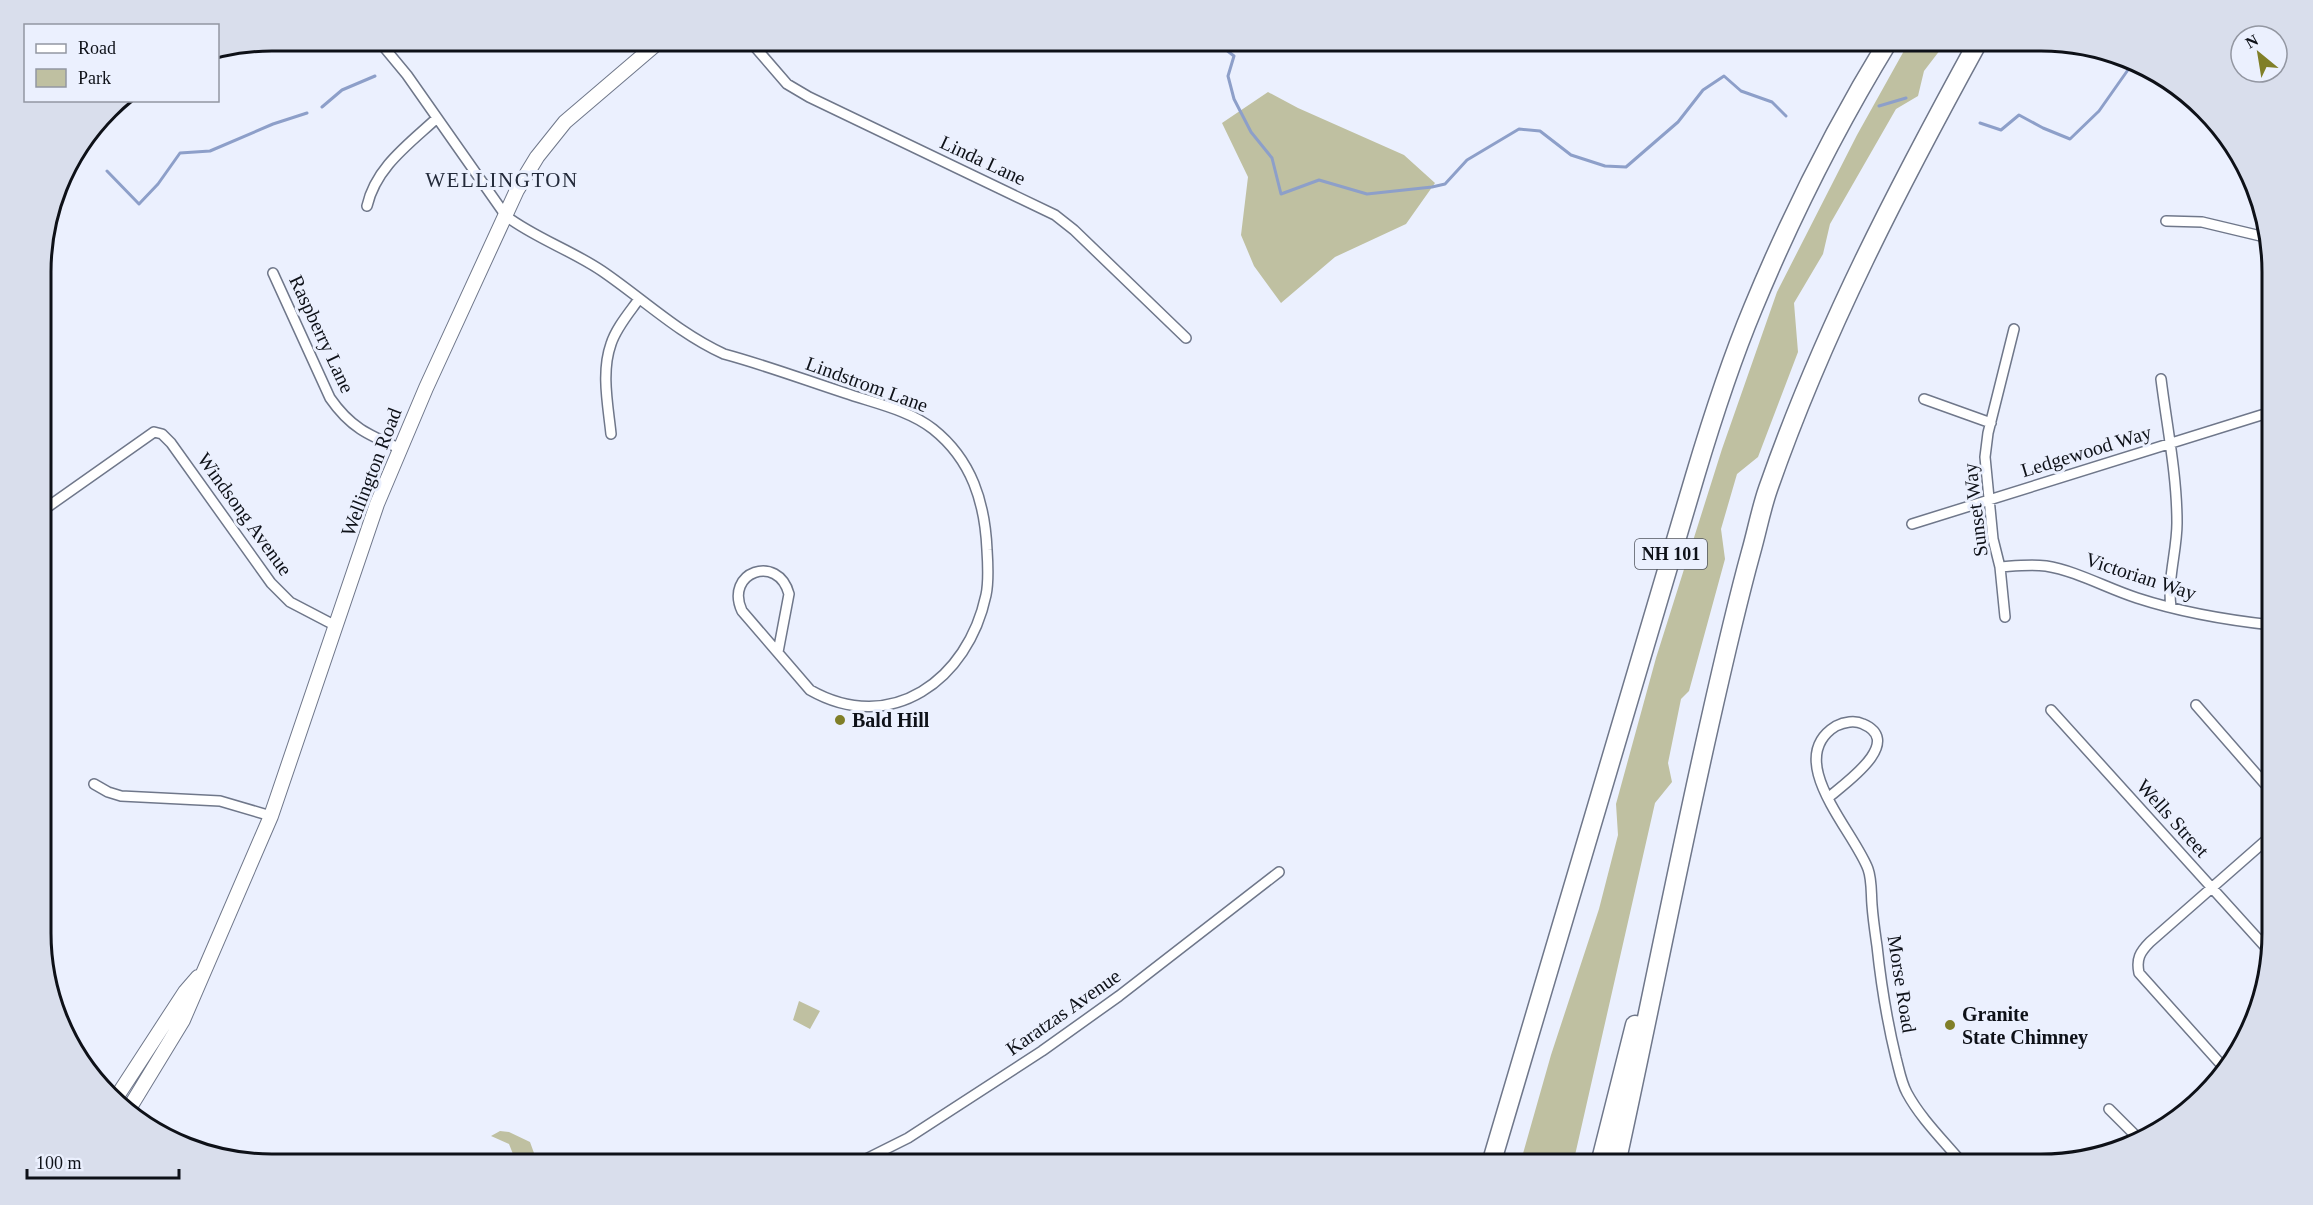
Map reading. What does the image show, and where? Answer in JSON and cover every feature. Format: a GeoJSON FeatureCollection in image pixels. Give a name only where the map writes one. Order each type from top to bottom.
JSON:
{"type":"FeatureCollection","features":[{"type":"Feature","properties":{"kind":"highway","name":"NH 101"},"geometry":{"type":"LineString","coordinates":[[1494,1154],[1695,476],[1731,364],[1752,308],[1794,217],[1828,147],[1883,51]]}},
{"type":"Feature","properties":{"kind":"highway"},"geometry":{"type":"LineString","coordinates":[[1618,1154],[1659,970],[1675,879],[1733,618],[1772,480],[1815,367],[1853,279],[1973,51]]}},
{"type":"Feature","properties":{"kind":"highway"},"geometry":{"type":"LineString","coordinates":[[1602,1154],[1623,1066],[1675,879]]}},
{"type":"Feature","properties":{"kind":"main road","name":"Wellington Road"},"geometry":{"type":"LineString","coordinates":[[132,1104],[183,1020],[271,816],[365,538],[399,448],[526,174],[555,132],[590,99],[648,51]]}},
{"type":"Feature","properties":{"kind":"main road","name":"Wellington Road"},"geometry":{"type":"LineString","coordinates":[[120,1093],[185,992],[203,971]]}},
{"type":"Feature","properties":{"kind":"street"},"geometry":{"type":"LineString","coordinates":[[387,51],[407,75],[506,216]]}},
{"type":"Feature","properties":{"kind":"street","name":"Linda Lane"},"geometry":{"type":"LineString","coordinates":[[758,51],[787,84],[809,97],[1055,215],[1074,230],[1186,338]]}},
{"type":"Feature","properties":{"kind":"street"},"geometry":{"type":"LineString","coordinates":[[367,207],[370,192],[379,175],[437,118]]}},
{"type":"Feature","properties":{"kind":"street","name":"Lindstrom Lane"},"geometry":{"type":"LineString","coordinates":[[506,216],[517,225],[590,263],[692,338],[724,354],[881,405],[924,422],[945,440],[963,463],[976,486],[984,514],[988,565],[987,593],[978,623],[970,639],[940,677],[915,696],[885,706],[851,706],[824,698],[810,690],[799,680],[778,651],[742,611],[739,603],[739,587],[749,575],[757,571],[766,570],[782,578],[789,594],[778,651]]}},
{"type":"Feature","properties":{"kind":"street"},"geometry":{"type":"LineString","coordinates":[[2166,221],[2202,222],[2259,236]]}},
{"type":"Feature","properties":{"kind":"street","name":"Raspberry Lane"},"geometry":{"type":"LineString","coordinates":[[273,273],[330,398],[339,411],[361,432],[399,448]]}},
{"type":"Feature","properties":{"kind":"street"},"geometry":{"type":"LineString","coordinates":[[611,434],[607,362],[614,336],[639,299]]}},
{"type":"Feature","properties":{"kind":"street","name":"Sunset Way"},"geometry":{"type":"LineString","coordinates":[[2006,617],[2000,567],[1993,540],[1985,457],[2013,329]]}},
{"type":"Feature","properties":{"kind":"street"},"geometry":{"type":"LineString","coordinates":[[2161,379],[2176,488],[2177,525],[2169,594],[2171,607]]}},
{"type":"Feature","properties":{"kind":"street"},"geometry":{"type":"LineString","coordinates":[[1924,399],[1991,423]]}},
{"type":"Feature","properties":{"kind":"street","name":"Ledgewood Way"},"geometry":{"type":"LineString","coordinates":[[1912,524],[2262,415]]}},
{"type":"Feature","properties":{"kind":"street","name":"Windsong Avenue"},"geometry":{"type":"LineString","coordinates":[[51,505],[154,432],[162,434],[171,443],[260,568],[282,595],[300,608],[336,626]]}},
{"type":"Feature","properties":{"kind":"street","name":"Victorian Way"},"geometry":{"type":"LineString","coordinates":[[2000,567],[2046,566],[2069,572],[2137,598],[2217,618],[2262,624]]}},
{"type":"Feature","properties":{"kind":"street"},"geometry":{"type":"LineString","coordinates":[[2196,705],[2262,781]]}},
{"type":"Feature","properties":{"kind":"street","name":"Wells Street"},"geometry":{"type":"LineString","coordinates":[[2051,710],[2262,944]]}},
{"type":"Feature","properties":{"kind":"street","name":"Morse Road"},"geometry":{"type":"LineString","coordinates":[[1829,797],[1870,761],[1876,751],[1877,739],[1871,729],[1862,723],[1850,722],[1837,725],[1820,742],[1815,753],[1815,764],[1818,776],[1829,797],[1868,869],[1883,1000],[1906,1091],[1954,1154]]}},
{"type":"Feature","properties":{"kind":"street"},"geometry":{"type":"LineString","coordinates":[[94,784],[108,792],[121,795],[220,801],[271,816]]}},
{"type":"Feature","properties":{"kind":"street"},"geometry":{"type":"LineString","coordinates":[[2220,1063],[2139,973],[2136,962],[2141,951],[2150,942],[2262,844]]}},
{"type":"Feature","properties":{"kind":"street","name":"Karatzas Avenue"},"geometry":{"type":"LineString","coordinates":[[876,1154],[915,1134],[1042,1051],[1119,996],[1279,872]]}},
{"type":"Feature","properties":{"kind":"street"},"geometry":{"type":"LineString","coordinates":[[2109,1109],[2134,1134]]}},
{"type":"Feature","properties":{"kind":"green space"},"geometry":{"type":"Polygon","coordinates":[[[1904,51],[1939,51],[1924,71],[1918,96],[1896,109],[1830,224],[1823,254],[1794,303],[1798,352],[1758,457],[1737,474],[1721,529],[1725,559],[1689,691],[1681,699],[1668,763],[1672,782],[1655,803],[1575,1154],[1523,1154],[1551,1055],[1599,909],[1618,835],[1616,804],[1656,658],[1722,449],[1777,292],[1857,135],[1904,51]]]}},
{"type":"Feature","properties":{"kind":"green space"},"geometry":{"type":"Polygon","coordinates":[[[1268,92],[1298,108],[1404,155],[1435,183],[1406,224],[1335,257],[1281,303],[1254,266],[1241,235],[1248,177],[1222,123],[1268,92]]]}},
{"type":"Feature","properties":{"kind":"green space"},"geometry":{"type":"Polygon","coordinates":[[[799,1001],[820,1011],[810,1029],[793,1020],[799,1001]]]}},
{"type":"Feature","properties":{"kind":"green space"},"geometry":{"type":"Polygon","coordinates":[[[500,1131],[509,1132],[530,1142],[534,1154],[513,1154],[509,1144],[491,1136],[500,1131]]]}},
{"type":"Feature","properties":{"kind":"waterway"},"geometry":{"type":"LineString","coordinates":[[1228,51],[1234,56],[1228,76],[1234,99],[1251,132],[1272,158],[1281,194],[1319,180],[1367,194],[1445,184],[1467,160],[1519,129],[1540,131],[1571,155],[1605,166],[1626,167],[1678,122],[1703,90],[1724,76],[1741,91],[1772,102],[1786,116]]}},
{"type":"Feature","properties":{"kind":"waterway"},"geometry":{"type":"LineString","coordinates":[[1980,123],[2001,130],[2019,115],[2070,139],[2099,111],[2128,69]]}},
{"type":"Feature","properties":{"kind":"waterway"},"geometry":{"type":"LineString","coordinates":[[322,107],[342,90],[375,76]]}},
{"type":"Feature","properties":{"kind":"waterway"},"geometry":{"type":"LineString","coordinates":[[1879,106],[1906,98]]}},
{"type":"Feature","properties":{"kind":"waterway"},"geometry":{"type":"LineString","coordinates":[[107,171],[139,204],[158,184],[180,153],[210,151],[273,124],[307,113]]}},
{"type":"Feature","properties":{"kind":"place","name":"Bald Hill"},"geometry":{"type":"Point","coordinates":[840,720]}},
{"type":"Feature","properties":{"kind":"place","name":"Granite State Chimney"},"geometry":{"type":"Point","coordinates":[1950,1025]}},
{"type":"Feature","properties":{"kind":"district","name":"WELLINGTON"},"geometry":{"type":"Point","coordinates":[502,180]}}]}
